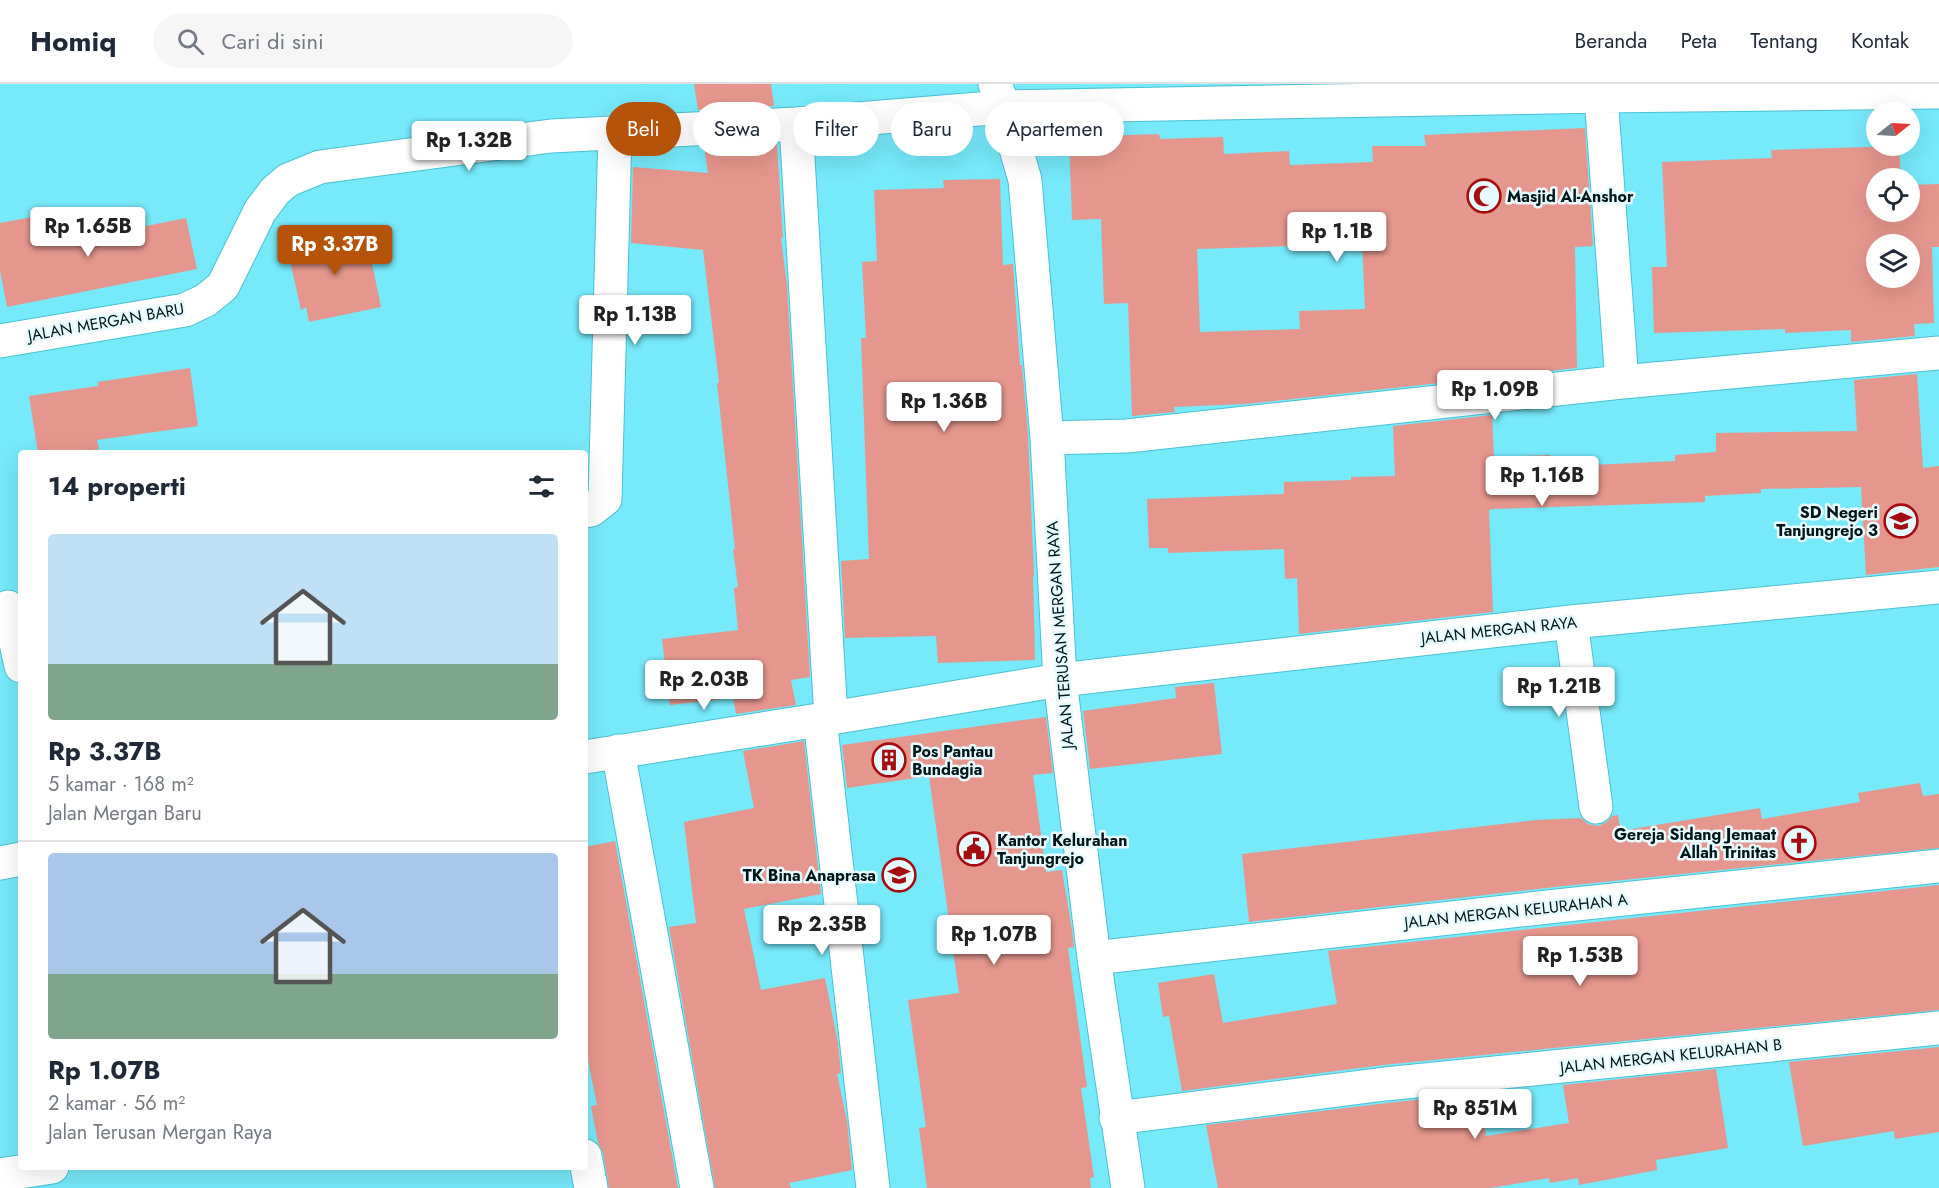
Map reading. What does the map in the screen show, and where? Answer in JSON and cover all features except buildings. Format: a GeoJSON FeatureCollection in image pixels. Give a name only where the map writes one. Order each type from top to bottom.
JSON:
{"type":"FeatureCollection","features":[{"type":"Feature","properties":{"kind":"street","name":"JALAN MERGAN BARU"},"geometry":{"type":"LineString","coordinates":[[879,112],[1000,96],[1314,93],[1601,96],[1939,92]]}},
{"type":"Feature","properties":{"kind":"street","name":"JALAN TERUSAN MERGAN RAYA"},"geometry":{"type":"LineString","coordinates":[[1000,96],[1025,180],[1047,438],[1060,680],[1094,958],[1128,1188]]}},
{"type":"Feature","properties":{"kind":"street"},"geometry":{"type":"LineString","coordinates":[[1601,96],[1622,382]]}},
{"type":"Feature","properties":{"kind":"street","name":"JALAN MERGAN BARU"},"geometry":{"type":"LineString","coordinates":[[681,129],[793,123]]}},
{"type":"Feature","properties":{"kind":"street","name":"JALAN MERGAN BARU"},"geometry":{"type":"LineString","coordinates":[[0,341],[185,310],[206,300],[223,286],[260,211],[275,191],[288,180],[320,167],[551,135],[606,132]]}},
{"type":"Feature","properties":{"kind":"street"},"geometry":{"type":"LineString","coordinates":[[588,510],[605,499],[614,156]]}},
{"type":"Feature","properties":{"kind":"street"},"geometry":{"type":"LineString","coordinates":[[798,156],[825,718],[873,1188]]}},
{"type":"Feature","properties":{"kind":"street"},"geometry":{"type":"LineString","coordinates":[[1047,438],[1127,436],[1622,382],[1939,353]]}},
{"type":"Feature","properties":{"kind":"street","name":"JALAN MERGAN RAYA"},"geometry":{"type":"LineString","coordinates":[[588,756],[1060,680],[1571,622],[1939,587]]}},
{"type":"Feature","properties":{"kind":"street"},"geometry":{"type":"LineString","coordinates":[[10,607],[18,650]]}},
{"type":"Feature","properties":{"kind":"street"},"geometry":{"type":"LineString","coordinates":[[1571,622],[1596,807]]}},
{"type":"Feature","properties":{"kind":"street"},"geometry":{"type":"LineString","coordinates":[[618,751],[696,1188]]}},
{"type":"Feature","properties":{"kind":"street"},"geometry":{"type":"LineString","coordinates":[[0,862],[18,859]]}},
{"type":"Feature","properties":{"kind":"street","name":"JALAN MERGAN KELURAHAN A"},"geometry":{"type":"LineString","coordinates":[[1094,958],[1939,866]]}},
{"type":"Feature","properties":{"kind":"street","name":"JALAN MERGAN KELURAHAN B"},"geometry":{"type":"LineString","coordinates":[[1116,1118],[1385,1084],[1939,1028]]}},
{"type":"Feature","properties":{"kind":"street"},"geometry":{"type":"LineString","coordinates":[[0,1175],[32,1170]]}},
{"type":"Feature","properties":{"kind":"street"},"geometry":{"type":"LineString","coordinates":[[588,1170],[591,1188]]}},
{"type":"Feature","properties":{"kind":"place","name":"Masjid Al-Anshor"},"geometry":{"type":"Point","coordinates":[1484,196]}},
{"type":"Feature","properties":{"kind":"place","name":"SD Negeri Tanjungrejo 3"},"geometry":{"type":"Point","coordinates":[1901,521]}},
{"type":"Feature","properties":{"kind":"place","name":"Pos Pantau Bundagia"},"geometry":{"type":"Point","coordinates":[889,760]}},
{"type":"Feature","properties":{"kind":"place","name":"Gereja Sidang Jemaat Allah Trinitas"},"geometry":{"type":"Point","coordinates":[1799,843]}},
{"type":"Feature","properties":{"kind":"place","name":"Kantor Kelurahan Tanjungrejo"},"geometry":{"type":"Point","coordinates":[974,849]}},
{"type":"Feature","properties":{"kind":"place","name":"TK Bina Anaprasa"},"geometry":{"type":"Point","coordinates":[899,875]}}]}
